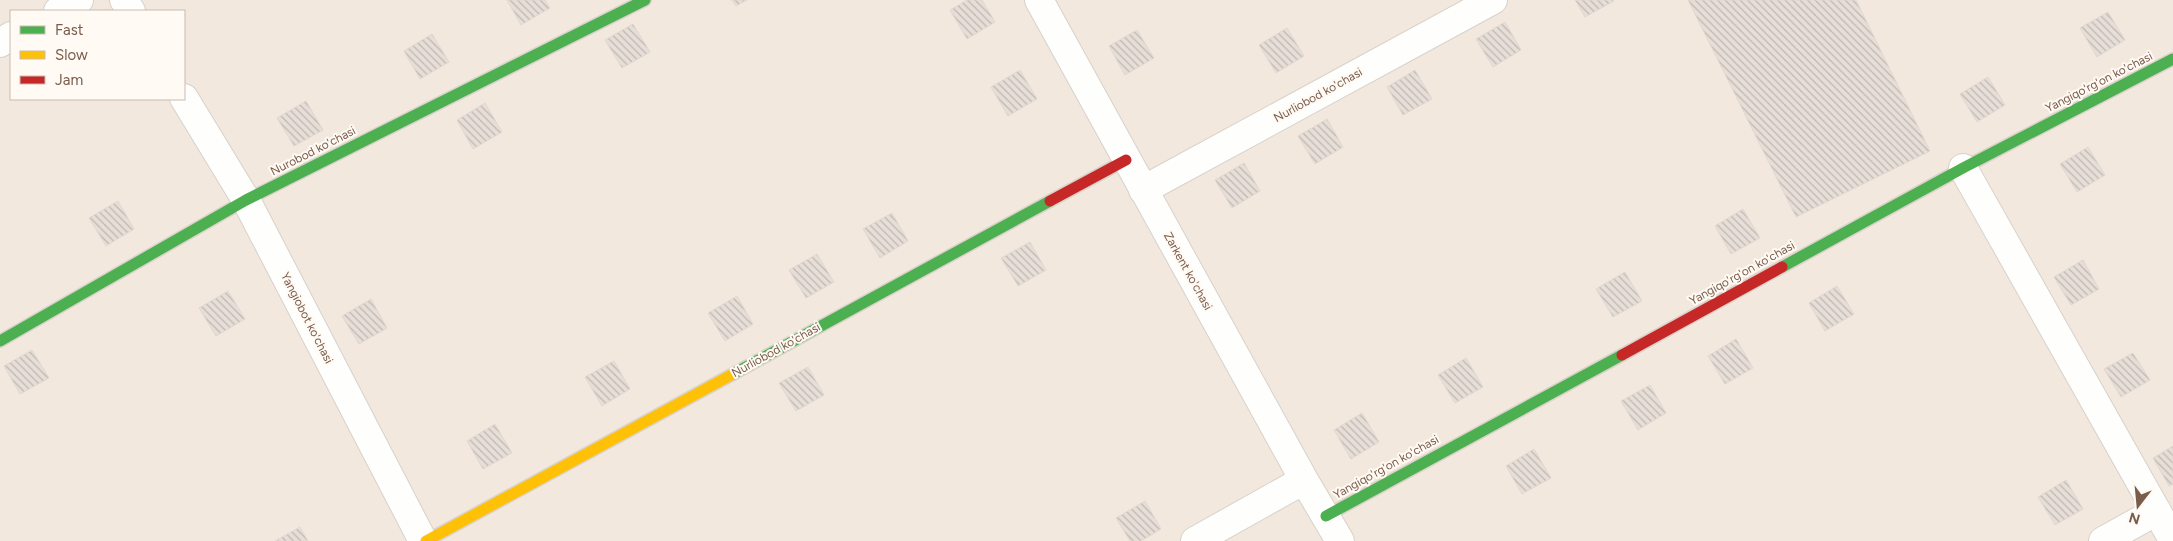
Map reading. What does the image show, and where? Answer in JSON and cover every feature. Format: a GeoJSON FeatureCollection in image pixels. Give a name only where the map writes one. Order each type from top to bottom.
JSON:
{"type":"FeatureCollection","features":[{"type":"Feature","properties":{"kind":"street"},"geometry":{"type":"LineString","coordinates":[[60,10],[79,0]]}},
{"type":"Feature","properties":{"kind":"street","name":"Nurobod ko'chasi"},"geometry":{"type":"LineString","coordinates":[[0,341],[246,200],[645,0]]}},
{"type":"Feature","properties":{"kind":"street","name":"Zarkent ko'chasi"},"geometry":{"type":"LineString","coordinates":[[1039,0],[1304,480],[1340,541]]}},
{"type":"Feature","properties":{"kind":"street","name":"Nurliobod ko'chasi"},"geometry":{"type":"LineString","coordinates":[[1143,190],[1493,0]]}},
{"type":"Feature","properties":{"kind":"street","name":"Yangiqo'rg'on ko'chasi"},"geometry":{"type":"LineString","coordinates":[[1326,516],[1963,168],[2173,59]]}},
{"type":"Feature","properties":{"kind":"street","name":"Yangiobot ko'chasi"},"geometry":{"type":"LineString","coordinates":[[185,100],[246,200],[424,541]]}},
{"type":"Feature","properties":{"kind":"street","name":"Nurliobod ko'chasi"},"geometry":{"type":"LineString","coordinates":[[424,541],[1126,160]]}},
{"type":"Feature","properties":{"kind":"street"},"geometry":{"type":"LineString","coordinates":[[1963,168],[2173,540]]}},
{"type":"Feature","properties":{"kind":"street"},"geometry":{"type":"LineString","coordinates":[[1195,541],[1304,480]]}},
{"type":"Feature","properties":{"kind":"street"},"geometry":{"type":"LineString","coordinates":[[2103,541],[2157,511]]}},
{"type":"Feature","properties":{"kind":"shaded area"},"geometry":{"type":"Polygon","coordinates":[[[0,0],[2173,0],[2173,541],[0,541],[0,0]]]}},
{"type":"Feature","properties":{"kind":"building"},"geometry":{"type":"Polygon","coordinates":[[[507,0],[545,0],[550,8],[521,25],[507,0]]]}},
{"type":"Feature","properties":{"kind":"building"},"geometry":{"type":"Polygon","coordinates":[[[732,0],[747,0],[736,6],[732,0]]]}},
{"type":"Feature","properties":{"kind":"building"},"geometry":{"type":"Polygon","coordinates":[[[967,0],[982,0],[995,22],[967,39],[950,10],[967,0]]]}},
{"type":"Feature","properties":{"kind":"building"},"geometry":{"type":"Polygon","coordinates":[[[1575,0],[1613,0],[1614,1],[1585,17],[1575,0]]]}},
{"type":"Feature","properties":{"kind":"building"},"geometry":{"type":"Polygon","coordinates":[[[1688,0],[1856,0],[1930,151],[1796,217],[1688,0]]]}},
{"type":"Feature","properties":{"kind":"building"},"geometry":{"type":"Polygon","coordinates":[[[2108,12],[2125,40],[2097,57],[2080,28],[2108,12]]]}},
{"type":"Feature","properties":{"kind":"building"},"geometry":{"type":"Polygon","coordinates":[[[1505,22],[1521,50],[1493,67],[1476,39],[1505,22]]]}},
{"type":"Feature","properties":{"kind":"building"},"geometry":{"type":"Polygon","coordinates":[[[633,24],[650,52],[622,68],[605,40],[633,24]]]}},
{"type":"Feature","properties":{"kind":"building"},"geometry":{"type":"Polygon","coordinates":[[[1287,28],[1304,56],[1276,73],[1259,45],[1287,28]]]}},
{"type":"Feature","properties":{"kind":"building"},"geometry":{"type":"Polygon","coordinates":[[[1137,30],[1154,58],[1125,75],[1109,46],[1137,30]]]}},
{"type":"Feature","properties":{"kind":"building"},"geometry":{"type":"Polygon","coordinates":[[[432,34],[449,62],[420,79],[404,51],[432,34]]]}},
{"type":"Feature","properties":{"kind":"building"},"geometry":{"type":"Polygon","coordinates":[[[1020,70],[1037,99],[1008,116],[991,87],[1020,70]]]}},
{"type":"Feature","properties":{"kind":"building"},"geometry":{"type":"Polygon","coordinates":[[[1415,70],[1432,99],[1403,115],[1387,87],[1415,70]]]}},
{"type":"Feature","properties":{"kind":"building"},"geometry":{"type":"Polygon","coordinates":[[[1988,77],[2005,105],[1977,122],[1960,94],[1988,77]]]}},
{"type":"Feature","properties":{"kind":"building"},"geometry":{"type":"Polygon","coordinates":[[[306,101],[323,130],[294,146],[277,118],[306,101]]]}},
{"type":"Feature","properties":{"kind":"building"},"geometry":{"type":"Polygon","coordinates":[[[485,103],[502,132],[473,149],[457,120],[485,103]]]}},
{"type":"Feature","properties":{"kind":"building"},"geometry":{"type":"Polygon","coordinates":[[[1327,119],[1343,147],[1315,164],[1298,136],[1327,119]]]}},
{"type":"Feature","properties":{"kind":"building"},"geometry":{"type":"Polygon","coordinates":[[[2088,147],[2105,175],[2077,192],[2060,164],[2088,147]]]}},
{"type":"Feature","properties":{"kind":"building"},"geometry":{"type":"Polygon","coordinates":[[[1244,163],[1260,191],[1232,208],[1215,180],[1244,163]]]}},
{"type":"Feature","properties":{"kind":"building"},"geometry":{"type":"Polygon","coordinates":[[[118,201],[134,229],[106,246],[89,218],[118,201]]]}},
{"type":"Feature","properties":{"kind":"building"},"geometry":{"type":"Polygon","coordinates":[[[1743,209],[1760,238],[1731,254],[1715,226],[1743,209]]]}},
{"type":"Feature","properties":{"kind":"building"},"geometry":{"type":"Polygon","coordinates":[[[892,213],[908,241],[880,258],[863,229],[892,213]]]}},
{"type":"Feature","properties":{"kind":"building"},"geometry":{"type":"Polygon","coordinates":[[[1030,242],[1046,270],[1018,286],[1001,258],[1030,242]]]}},
{"type":"Feature","properties":{"kind":"building"},"geometry":{"type":"Polygon","coordinates":[[[817,254],[834,282],[806,298],[789,270],[817,254]]]}},
{"type":"Feature","properties":{"kind":"building"},"geometry":{"type":"Polygon","coordinates":[[[2083,260],[2099,289],[2071,305],[2054,277],[2083,260]]]}},
{"type":"Feature","properties":{"kind":"building"},"geometry":{"type":"Polygon","coordinates":[[[1625,272],[1642,301],[1613,317],[1596,289],[1625,272]]]}},
{"type":"Feature","properties":{"kind":"building"},"geometry":{"type":"Polygon","coordinates":[[[1837,286],[1854,314],[1825,331],[1809,303],[1837,286]]]}},
{"type":"Feature","properties":{"kind":"building"},"geometry":{"type":"Polygon","coordinates":[[[228,291],[245,319],[216,336],[199,308],[228,291]]]}},
{"type":"Feature","properties":{"kind":"building"},"geometry":{"type":"Polygon","coordinates":[[[737,296],[753,324],[725,341],[708,313],[737,296]]]}},
{"type":"Feature","properties":{"kind":"building"},"geometry":{"type":"Polygon","coordinates":[[[371,299],[387,328],[359,344],[342,316],[371,299]]]}},
{"type":"Feature","properties":{"kind":"building"},"geometry":{"type":"Polygon","coordinates":[[[1736,339],[1753,368],[1725,384],[1708,356],[1736,339]]]}},
{"type":"Feature","properties":{"kind":"building"},"geometry":{"type":"Polygon","coordinates":[[[32,350],[49,378],[20,394],[4,366],[32,350]]]}},
{"type":"Feature","properties":{"kind":"building"},"geometry":{"type":"Polygon","coordinates":[[[2133,353],[2150,380],[2121,397],[2104,369],[2133,353]]]}},
{"type":"Feature","properties":{"kind":"building"},"geometry":{"type":"Polygon","coordinates":[[[1466,358],[1483,387],[1455,403],[1438,375],[1466,358]]]}},
{"type":"Feature","properties":{"kind":"building"},"geometry":{"type":"Polygon","coordinates":[[[614,361],[630,389],[602,406],[585,377],[614,361]]]}},
{"type":"Feature","properties":{"kind":"building"},"geometry":{"type":"Polygon","coordinates":[[[808,367],[824,395],[796,411],[779,383],[808,367]]]}},
{"type":"Feature","properties":{"kind":"building"},"geometry":{"type":"Polygon","coordinates":[[[1650,385],[1666,413],[1638,430],[1621,401],[1650,385]]]}},
{"type":"Feature","properties":{"kind":"building"},"geometry":{"type":"Polygon","coordinates":[[[1362,413],[1379,442],[1351,459],[1334,430],[1362,413]]]}},
{"type":"Feature","properties":{"kind":"building"},"geometry":{"type":"Polygon","coordinates":[[[495,424],[512,453],[483,469],[467,441],[495,424]]]}},
{"type":"Feature","properties":{"kind":"building"},"geometry":{"type":"Polygon","coordinates":[[[2173,446],[2173,484],[2169,486],[2153,458],[2173,446]]]}},
{"type":"Feature","properties":{"kind":"building"},"geometry":{"type":"Polygon","coordinates":[[[1534,449],[1551,478],[1522,494],[1506,466],[1534,449]]]}},
{"type":"Feature","properties":{"kind":"building"},"geometry":{"type":"Polygon","coordinates":[[[2066,480],[2083,509],[2055,525],[2038,497],[2066,480]]]}},
{"type":"Feature","properties":{"kind":"building"},"geometry":{"type":"Polygon","coordinates":[[[1145,501],[1161,529],[1141,541],[1130,541],[1116,518],[1145,501]]]}},
{"type":"Feature","properties":{"kind":"building"},"geometry":{"type":"Polygon","coordinates":[[[300,527],[308,541],[275,541],[300,527]]]}},
{"type":"Feature","properties":{"kind":"traffic: fast"},"geometry":{"type":"LineString","coordinates":[[0,341],[246,200],[645,0]]}},
{"type":"Feature","properties":{"kind":"traffic: fast"},"geometry":{"type":"LineString","coordinates":[[1782,267],[1963,168],[2173,59]]}},
{"type":"Feature","properties":{"kind":"traffic: fast"},"geometry":{"type":"LineString","coordinates":[[733,374],[1050,201]]}},
{"type":"Feature","properties":{"kind":"traffic: fast"},"geometry":{"type":"LineString","coordinates":[[1326,516],[1622,355]]}},
{"type":"Feature","properties":{"kind":"traffic: slow"},"geometry":{"type":"LineString","coordinates":[[426,541],[733,374]]}},
{"type":"Feature","properties":{"kind":"traffic: jam"},"geometry":{"type":"LineString","coordinates":[[1050,201],[1126,160]]}},
{"type":"Feature","properties":{"kind":"traffic: jam"},"geometry":{"type":"LineString","coordinates":[[1622,355],[1782,267]]}}]}
